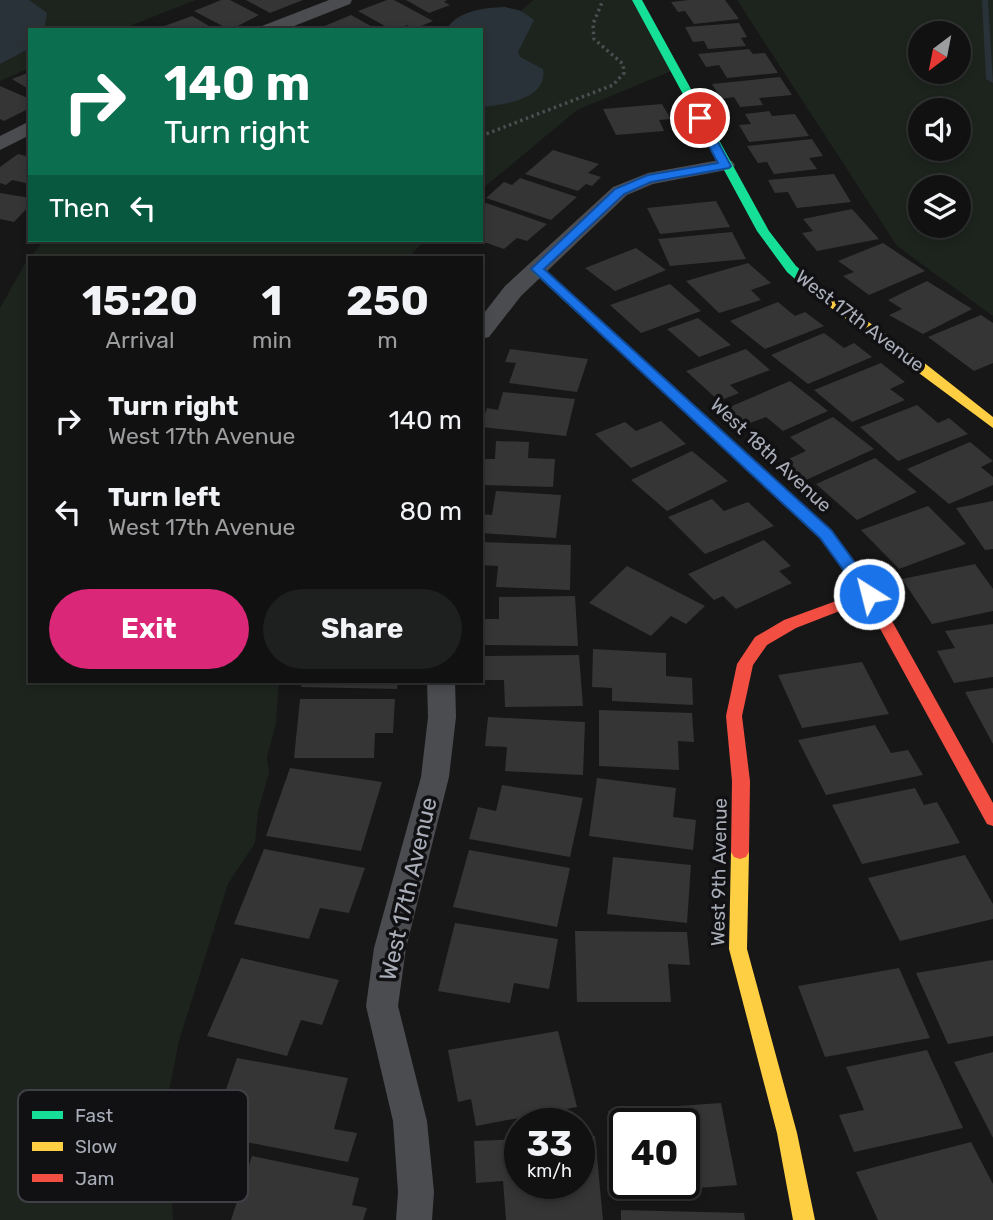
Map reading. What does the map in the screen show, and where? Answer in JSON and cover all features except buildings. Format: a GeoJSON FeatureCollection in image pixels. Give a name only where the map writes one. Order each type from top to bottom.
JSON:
{"type":"FeatureCollection","features":[{"type":"Feature","properties":{"kind":"street"},"geometry":{"type":"LineString","coordinates":[[273,28],[344,0]]}},
{"type":"Feature","properties":{"kind":"street","name":"West 17th Avenue"},"geometry":{"type":"LineString","coordinates":[[637,0],[725,166],[771,244],[800,279],[894,346],[993,424]]}},
{"type":"Feature","properties":{"kind":"street"},"geometry":{"type":"LineString","coordinates":[[0,144],[28,128]]}},
{"type":"Feature","properties":{"kind":"street"},"geometry":{"type":"LineString","coordinates":[[483,330],[513,292],[620,191],[648,179],[725,166]]}},
{"type":"Feature","properties":{"kind":"street","name":"West 18th Avenue"},"geometry":{"type":"LineString","coordinates":[[537,269],[826,534],[869,594],[993,819]]}},
{"type":"Feature","properties":{"kind":"street","name":"West 9th Avenue"},"geometry":{"type":"LineString","coordinates":[[804,1220],[787,1133],[737,949],[741,781],[734,716],[745,664],[761,641],[790,624],[869,594]]}},
{"type":"Feature","properties":{"kind":"street","name":"West 17th Avenue"},"geometry":{"type":"LineString","coordinates":[[414,1220],[416,1192],[410,1121],[382,1006],[390,948],[435,777],[442,717],[441,683]]}},
{"type":"Feature","properties":{"kind":"path"},"geometry":{"type":"LineString","coordinates":[[483,135],[613,85],[624,73],[623,64],[596,46],[592,39],[594,19],[603,0]]}},
{"type":"Feature","properties":{"kind":"shaded area"},"geometry":{"type":"Polygon","coordinates":[[[0,0],[196,0],[124,28],[28,28],[28,69],[0,81],[0,0]]]}},
{"type":"Feature","properties":{"kind":"shaded area"},"geometry":{"type":"Polygon","coordinates":[[[0,0],[29,0],[47,13],[44,28],[28,28],[28,49],[0,64],[0,0]]]}},
{"type":"Feature","properties":{"kind":"shaded area"},"geometry":{"type":"Polygon","coordinates":[[[533,0],[637,0],[674,70],[577,110],[483,188],[483,28],[448,28],[460,16],[480,9],[521,11],[533,0]]]}},
{"type":"Feature","properties":{"kind":"shaded area"},"geometry":{"type":"Polygon","coordinates":[[[737,0],[993,0],[993,316],[897,246],[737,0]]]}},
{"type":"Feature","properties":{"kind":"shaded area"},"geometry":{"type":"Polygon","coordinates":[[[505,7],[521,11],[534,20],[518,52],[520,57],[543,69],[543,79],[538,88],[522,99],[483,107],[483,28],[447,28],[457,18],[480,9],[505,7]]]}},
{"type":"Feature","properties":{"kind":"shaded area"},"geometry":{"type":"Polygon","coordinates":[[[43,242],[424,242],[409,256],[31,256],[43,242]]]}},
{"type":"Feature","properties":{"kind":"shaded area"},"geometry":{"type":"Polygon","coordinates":[[[27,260],[28,683],[279,683],[276,723],[267,757],[269,773],[258,811],[255,843],[228,884],[179,1041],[169,1090],[18,1090],[18,1202],[172,1202],[173,1220],[0,1220],[0,308],[27,260]]]}},
{"type":"Feature","properties":{"kind":"waterway"},"geometry":{"type":"LineString","coordinates":[[985,0],[989,79],[993,81]]}},
{"type":"Feature","properties":{"kind":"traffic: fast"},"geometry":{"type":"LineString","coordinates":[[637,0],[763,231],[781,257],[816,290]]}},
{"type":"Feature","properties":{"kind":"traffic: fast"},"geometry":{"type":"LineString","coordinates":[[537,269],[826,534],[874,603]]}},
{"type":"Feature","properties":{"kind":"traffic: slow"},"geometry":{"type":"LineString","coordinates":[[816,290],[894,346],[993,424]]}},
{"type":"Feature","properties":{"kind":"traffic: slow"},"geometry":{"type":"LineString","coordinates":[[740,852],[738,949],[787,1133],[804,1220]]}},
{"type":"Feature","properties":{"kind":"traffic: jam"},"geometry":{"type":"LineString","coordinates":[[740,852],[741,781],[734,716],[745,664],[761,641],[790,624],[869,594]]}},
{"type":"Feature","properties":{"kind":"traffic: jam"},"geometry":{"type":"LineString","coordinates":[[874,603],[993,819]]}},
{"type":"Feature","properties":{"kind":"route"},"geometry":{"type":"LineString","coordinates":[[700,118],[725,166],[648,179],[620,191],[537,269],[826,534],[869,594]]}}]}
